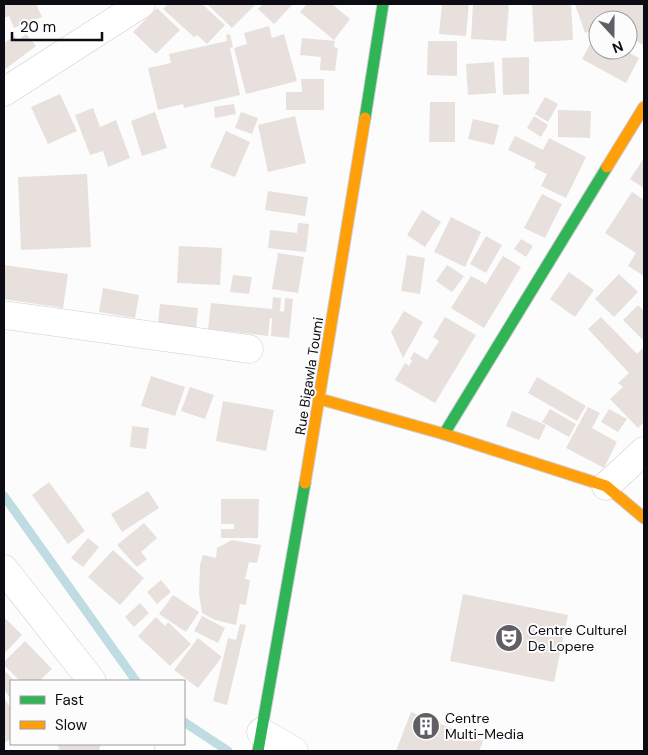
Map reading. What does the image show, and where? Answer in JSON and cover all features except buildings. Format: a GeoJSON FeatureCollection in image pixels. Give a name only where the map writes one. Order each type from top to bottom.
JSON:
{"type":"FeatureCollection","features":[{"type":"Feature","properties":{"kind":"street"},"geometry":{"type":"LineString","coordinates":[[4,92],[141,4]]}},
{"type":"Feature","properties":{"kind":"street","name":"Rue Bigawla Toumi"},"geometry":{"type":"LineString","coordinates":[[259,745],[320,399],[383,4]]}},
{"type":"Feature","properties":{"kind":"street"},"geometry":{"type":"LineString","coordinates":[[444,434],[644,107]]}},
{"type":"Feature","properties":{"kind":"street"},"geometry":{"type":"LineString","coordinates":[[4,315],[249,349]]}},
{"type":"Feature","properties":{"kind":"street"},"geometry":{"type":"LineString","coordinates":[[320,399],[444,434],[606,486],[644,518]]}},
{"type":"Feature","properties":{"kind":"street"},"geometry":{"type":"LineString","coordinates":[[606,486],[644,451]]}},
{"type":"Feature","properties":{"kind":"street"},"geometry":{"type":"LineString","coordinates":[[4,569],[91,680]]}},
{"type":"Feature","properties":{"kind":"street"},"geometry":{"type":"LineString","coordinates":[[113,751],[123,746],[132,745]]}},
{"type":"Feature","properties":{"kind":"street"},"geometry":{"type":"LineString","coordinates":[[143,745],[157,751]]}},
{"type":"Feature","properties":{"kind":"street"},"geometry":{"type":"LineString","coordinates":[[259,745],[294,751]]}},
{"type":"Feature","properties":{"kind":"waterway"},"geometry":{"type":"LineString","coordinates":[[4,496],[135,680]]}},
{"type":"Feature","properties":{"kind":"waterway"},"geometry":{"type":"LineString","coordinates":[[185,723],[228,751]]}},
{"type":"Feature","properties":{"kind":"traffic: fast"},"geometry":{"type":"LineString","coordinates":[[365,118],[383,4]]}},
{"type":"Feature","properties":{"kind":"traffic: fast"},"geometry":{"type":"LineString","coordinates":[[444,434],[607,167]]}},
{"type":"Feature","properties":{"kind":"traffic: fast"},"geometry":{"type":"LineString","coordinates":[[258,751],[305,483]]}},
{"type":"Feature","properties":{"kind":"traffic: slow"},"geometry":{"type":"LineString","coordinates":[[607,167],[644,107]]}},
{"type":"Feature","properties":{"kind":"traffic: slow"},"geometry":{"type":"LineString","coordinates":[[305,483],[365,118]]}},
{"type":"Feature","properties":{"kind":"traffic: slow"},"geometry":{"type":"LineString","coordinates":[[320,399],[444,434],[606,486],[644,518]]}},
{"type":"Feature","properties":{"kind":"place","name":"Centre Culturel De Lopere"},"geometry":{"type":"Point","coordinates":[509,638]}},
{"type":"Feature","properties":{"kind":"place","name":"Centre Multi-Media"},"geometry":{"type":"Point","coordinates":[426,726]}}]}
